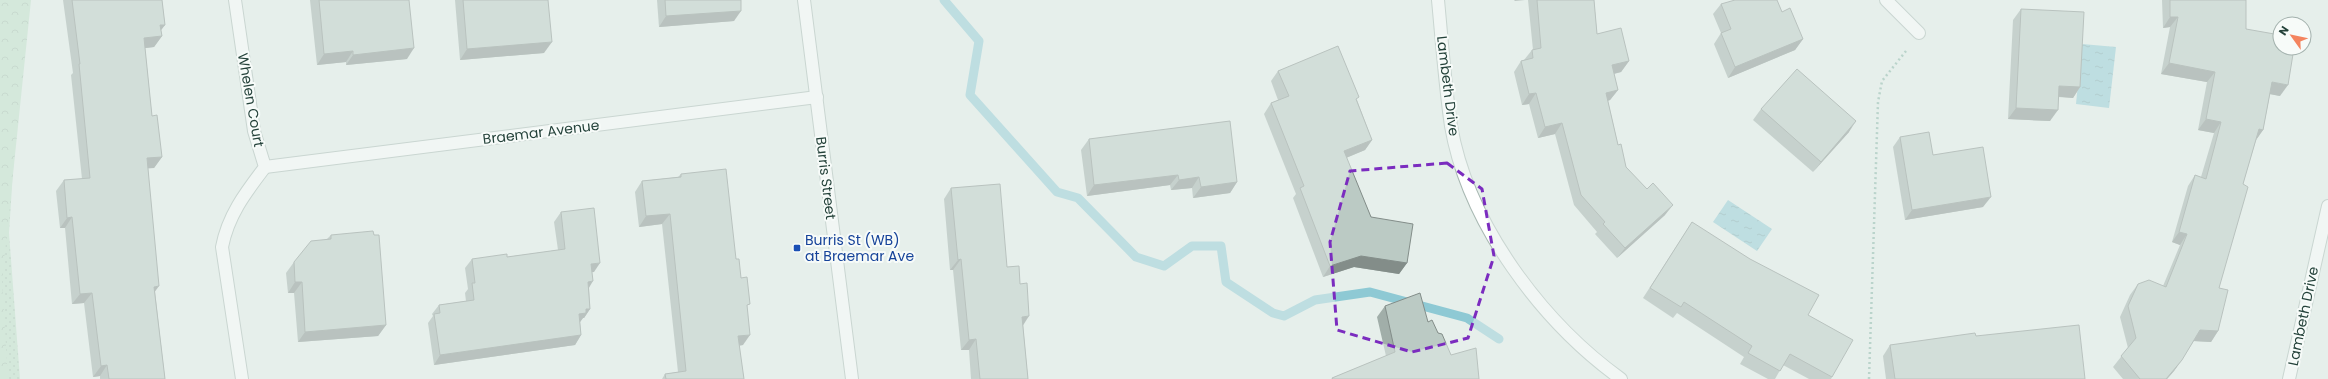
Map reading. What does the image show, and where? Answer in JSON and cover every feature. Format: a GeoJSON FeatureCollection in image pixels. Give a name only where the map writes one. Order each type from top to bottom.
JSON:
{"type":"FeatureCollection","features":[{"type":"Feature","properties":{"kind":"street","name":"Whelen Court"},"geometry":{"type":"LineString","coordinates":[[235,0],[254,131],[265,167],[244,194],[233,213],[226,230],[222,247],[242,379]]}},
{"type":"Feature","properties":{"kind":"street","name":"Burris Street"},"geometry":{"type":"LineString","coordinates":[[804,0],[852,379]]}},
{"type":"Feature","properties":{"kind":"street","name":"Lambeth Drive"},"geometry":{"type":"LineString","coordinates":[[1438,0],[1452,127],[1465,178],[1485,221],[1529,291],[1565,333],[1621,379]]}},
{"type":"Feature","properties":{"kind":"street"},"geometry":{"type":"LineString","coordinates":[[1886,0],[1919,33]]}},
{"type":"Feature","properties":{"kind":"street","name":"Braemar Avenue"},"geometry":{"type":"LineString","coordinates":[[265,167],[817,97]]}},
{"type":"Feature","properties":{"kind":"street","name":"Lambeth Drive"},"geometry":{"type":"LineString","coordinates":[[2289,379],[2328,206]]}},
{"type":"Feature","properties":{"kind":"path"},"geometry":{"type":"LineString","coordinates":[[1868,379],[1878,102],[1882,81],[1919,33]]}},
{"type":"Feature","properties":{"kind":"highlighted area"},"geometry":{"type":"Polygon","coordinates":[[[1447,163],[1482,189],[1494,256],[1468,338],[1412,352],[1337,330],[1330,242],[1350,171],[1447,163]]]}},
{"type":"Feature","properties":{"kind":"green space"},"geometry":{"type":"Polygon","coordinates":[[[0,0],[24,0],[9,233],[20,379],[0,379],[0,0]]]}},
{"type":"Feature","properties":{"kind":"green space"},"geometry":{"type":"Polygon","coordinates":[[[0,0],[31,0],[2,281],[8,379],[0,379],[0,0]]]}},
{"type":"Feature","properties":{"kind":"water"},"geometry":{"type":"Polygon","coordinates":[[[2082,44],[2116,47],[2109,108],[2076,104],[2082,44]]]}},
{"type":"Feature","properties":{"kind":"water"},"geometry":{"type":"Polygon","coordinates":[[[1728,200],[1772,229],[1757,251],[1713,222],[1728,200]]]}},
{"type":"Feature","properties":{"kind":"building"},"geometry":{"type":"Polygon","coordinates":[[[72,0],[162,0],[165,25],[160,25],[162,36],[144,38],[152,116],[157,115],[162,157],[147,158],[159,286],[154,287],[165,379],[109,379],[107,365],[101,366],[92,293],[80,294],[72,217],[67,218],[64,180],[90,178],[80,64],[72,0]]]}},
{"type":"Feature","properties":{"kind":"building"},"geometry":{"type":"Polygon","coordinates":[[[319,0],[409,0],[414,48],[353,55],[353,51],[324,54],[319,0]]]}},
{"type":"Feature","properties":{"kind":"building"},"geometry":{"type":"Polygon","coordinates":[[[463,0],[548,0],[552,42],[467,49],[463,0]]]}},
{"type":"Feature","properties":{"kind":"building"},"geometry":{"type":"Polygon","coordinates":[[[665,0],[741,0],[741,11],[666,16],[665,0]]]}},
{"type":"Feature","properties":{"kind":"building"},"geometry":{"type":"Polygon","coordinates":[[[1537,0],[1594,0],[1597,34],[1621,28],[1629,61],[1612,65],[1618,90],[1606,93],[1618,145],[1621,144],[1626,167],[1647,189],[1653,183],[1673,205],[1625,248],[1603,224],[1605,222],[1581,195],[1562,123],[1545,127],[1536,93],[1529,94],[1521,61],[1533,58],[1532,50],[1541,48],[1537,0]]]}},
{"type":"Feature","properties":{"kind":"building"},"geometry":{"type":"Polygon","coordinates":[[[1735,0],[1777,0],[1782,12],[1790,8],[1803,39],[1735,67],[1721,33],[1731,29],[1721,4],[1735,0]]]}},
{"type":"Feature","properties":{"kind":"building"},"geometry":{"type":"Polygon","coordinates":[[[2170,0],[2246,0],[2246,29],[2272,34],[2272,56],[2293,56],[2288,85],[2272,82],[2263,130],[2259,129],[2243,184],[2248,187],[2219,288],[2228,290],[2218,331],[2200,330],[2182,360],[2166,379],[2140,379],[2121,356],[2136,338],[2128,306],[2138,284],[2149,280],[2166,287],[2187,234],[2179,232],[2195,175],[2206,179],[2221,122],[2206,119],[2215,72],[2169,63],[2178,17],[2170,17],[2170,0]]]}},
{"type":"Feature","properties":{"kind":"building"},"geometry":{"type":"Polygon","coordinates":[[[2021,9],[2084,12],[2080,87],[2059,86],[2058,110],[2016,108],[2021,9]]]}},
{"type":"Feature","properties":{"kind":"building"},"geometry":{"type":"Polygon","coordinates":[[[1338,46],[1359,97],[1356,99],[1372,140],[1344,151],[1371,217],[1413,224],[1407,263],[1361,256],[1330,266],[1300,188],[1304,186],[1271,103],[1289,96],[1278,71],[1338,46]]]}},
{"type":"Feature","properties":{"kind":"building"},"geometry":{"type":"Polygon","coordinates":[[[1797,69],[1856,121],[1821,162],[1761,109],[1797,69]]]}},
{"type":"Feature","properties":{"kind":"building"},"geometry":{"type":"Polygon","coordinates":[[[1230,121],[1237,182],[1201,187],[1199,177],[1179,180],[1178,175],[1094,185],[1089,139],[1230,121]]]}},
{"type":"Feature","properties":{"kind":"building"},"geometry":{"type":"Polygon","coordinates":[[[1929,132],[1933,155],[1983,147],[1991,197],[1912,210],[1900,137],[1929,132]]]}},
{"type":"Feature","properties":{"kind":"building"},"geometry":{"type":"Polygon","coordinates":[[[726,169],[736,259],[739,259],[741,278],[747,277],[750,304],[747,305],[750,335],[738,336],[744,379],[666,379],[665,374],[686,371],[670,214],[646,216],[642,181],[681,177],[681,174],[726,169]]]}},
{"type":"Feature","properties":{"kind":"building"},"geometry":{"type":"Polygon","coordinates":[[[1000,184],[1007,267],[1019,266],[1020,284],[1027,283],[1029,316],[1022,317],[1028,379],[980,379],[976,339],[969,340],[961,259],[958,260],[951,188],[1000,184]]]}},
{"type":"Feature","properties":{"kind":"building"},"geometry":{"type":"Polygon","coordinates":[[[594,208],[600,263],[591,264],[593,281],[588,282],[590,309],[586,309],[586,313],[579,314],[581,335],[440,355],[434,314],[440,313],[439,305],[474,300],[472,283],[475,283],[472,259],[507,254],[507,257],[565,249],[561,212],[594,208]]]}},
{"type":"Feature","properties":{"kind":"building"},"geometry":{"type":"Polygon","coordinates":[[[1692,222],[1750,259],[1819,295],[1808,315],[1853,340],[1832,377],[1790,354],[1780,371],[1748,353],[1752,346],[1684,302],[1681,307],[1650,288],[1692,222]]]}},
{"type":"Feature","properties":{"kind":"building"},"geometry":{"type":"Polygon","coordinates":[[[373,231],[374,235],[379,235],[386,325],[305,332],[302,282],[295,282],[294,262],[311,241],[331,239],[331,235],[373,231]]]}},
{"type":"Feature","properties":{"kind":"building"},"geometry":{"type":"Polygon","coordinates":[[[1420,293],[1428,322],[1432,320],[1438,333],[1442,334],[1451,355],[1476,348],[1479,379],[1332,378],[1395,352],[1385,306],[1420,293]]]}},
{"type":"Feature","properties":{"kind":"building"},"geometry":{"type":"Polygon","coordinates":[[[2079,325],[2085,379],[1895,379],[1890,345],[1975,333],[1976,336],[2079,325]]]}},
{"type":"Feature","properties":{"kind":"waterway"},"geometry":{"type":"LineString","coordinates":[[944,0],[979,41],[970,95],[1057,192],[1078,198],[1136,257],[1164,266],[1192,246],[1221,246],[1226,282],[1273,313],[1284,316],[1315,300],[1370,292],[1467,318],[1499,339]]}},
{"type":"Feature","properties":{"kind":"place","name":"Burris St (WB) at Braemar Ave"},"geometry":{"type":"Point","coordinates":[797,248]}}]}
